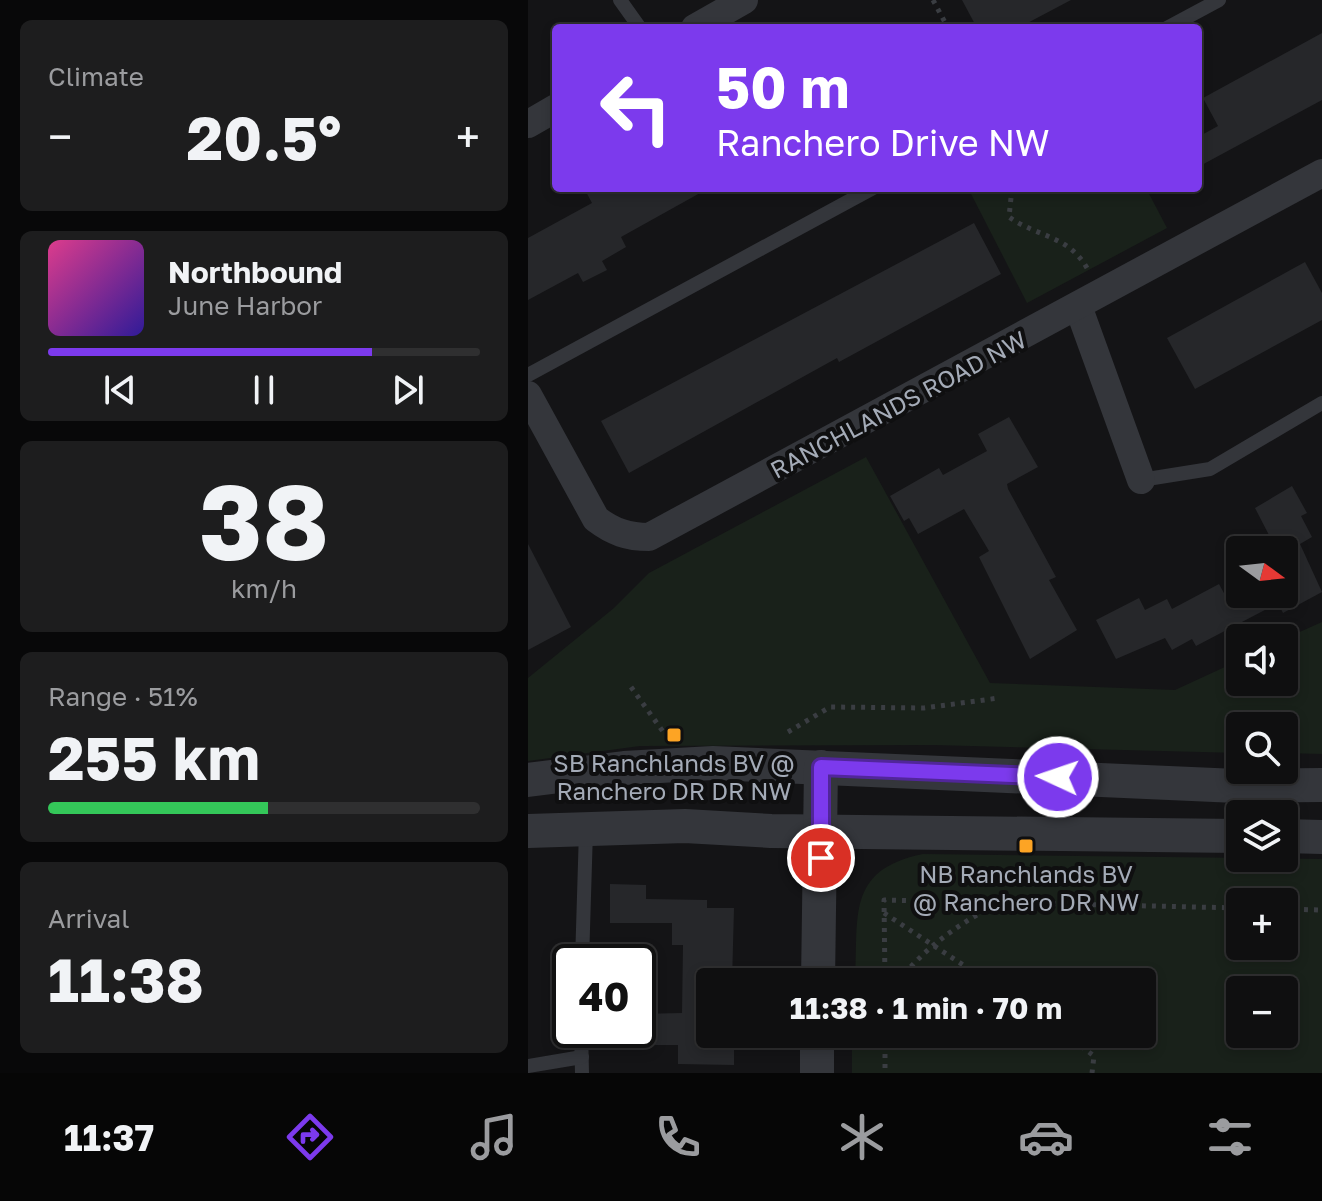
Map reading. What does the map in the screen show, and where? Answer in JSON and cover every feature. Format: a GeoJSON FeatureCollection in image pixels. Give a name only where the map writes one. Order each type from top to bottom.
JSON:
{"type":"FeatureCollection","features":[{"type":"Feature","properties":{"kind":"street"},"geometry":{"type":"LineString","coordinates":[[702,24],[744,0]]}},
{"type":"Feature","properties":{"kind":"street"},"geometry":{"type":"LineString","coordinates":[[528,124],[552,110]]}},
{"type":"Feature","properties":{"kind":"street","name":"RANCHLANDS ROAD NW"},"geometry":{"type":"LineString","coordinates":[[528,395],[596,519],[610,529],[632,537],[649,537],[1322,173]]}},
{"type":"Feature","properties":{"kind":"street"},"geometry":{"type":"LineString","coordinates":[[1078,306],[1141,480]]}},
{"type":"Feature","properties":{"kind":"street"},"geometry":{"type":"LineString","coordinates":[[528,780],[624,768],[713,763],[1237,786],[1322,785]]}},
{"type":"Feature","properties":{"kind":"street"},"geometry":{"type":"LineString","coordinates":[[818,968],[821,767]]}},
{"type":"Feature","properties":{"kind":"street"},"geometry":{"type":"LineString","coordinates":[[528,831],[586,827],[1226,836]]}},
{"type":"Feature","properties":{"kind":"street"},"geometry":{"type":"LineString","coordinates":[[1298,836],[1322,837]]}},
{"type":"Feature","properties":{"kind":"street"},"geometry":{"type":"LineString","coordinates":[[817,1048],[817,1073]]}},
{"type":"Feature","properties":{"kind":"lane"},"geometry":{"type":"LineString","coordinates":[[620,0],[637,24]]}},
{"type":"Feature","properties":{"kind":"lane"},"geometry":{"type":"LineString","coordinates":[[1174,24],[1219,0]]}},
{"type":"Feature","properties":{"kind":"lane"},"geometry":{"type":"LineString","coordinates":[[528,375],[866,192]]}},
{"type":"Feature","properties":{"kind":"lane"},"geometry":{"type":"LineString","coordinates":[[1141,480],[1210,469],[1322,403]]}},
{"type":"Feature","properties":{"kind":"lane"},"geometry":{"type":"LineString","coordinates":[[583,944],[586,827]]}},
{"type":"Feature","properties":{"kind":"lane"},"geometry":{"type":"LineString","coordinates":[[582,1048],[582,1073]]}},
{"type":"Feature","properties":{"kind":"lane"},"geometry":{"type":"LineString","coordinates":[[528,1066],[582,1057]]}},
{"type":"Feature","properties":{"kind":"path"},"geometry":{"type":"LineString","coordinates":[[933,0],[946,24]]}},
{"type":"Feature","properties":{"kind":"path"},"geometry":{"type":"LineString","coordinates":[[1012,192],[1009,217],[1063,240],[1077,252],[1104,291]]}},
{"type":"Feature","properties":{"kind":"path"},"geometry":{"type":"LineString","coordinates":[[631,687],[669,740]]}},
{"type":"Feature","properties":{"kind":"path"},"geometry":{"type":"LineString","coordinates":[[784,735],[830,707],[924,708],[999,698]]}},
{"type":"Feature","properties":{"kind":"path"},"geometry":{"type":"LineString","coordinates":[[885,968],[884,900],[1226,908]]}},
{"type":"Feature","properties":{"kind":"path"},"geometry":{"type":"LineString","coordinates":[[912,968],[935,945],[972,917],[1000,902]]}},
{"type":"Feature","properties":{"kind":"path"},"geometry":{"type":"LineString","coordinates":[[1298,909],[1322,910]]}},
{"type":"Feature","properties":{"kind":"path"},"geometry":{"type":"LineString","coordinates":[[884,913],[969,968]]}},
{"type":"Feature","properties":{"kind":"path"},"geometry":{"type":"LineString","coordinates":[[885,1048],[885,1073]]}},
{"type":"Feature","properties":{"kind":"path"},"geometry":{"type":"LineString","coordinates":[[1083,1048],[1094,1056],[1092,1073]]}},
{"type":"Feature","properties":{"kind":"shaded area"},"geometry":{"type":"Polygon","coordinates":[[[970,192],[1148,192],[1167,228],[1027,303],[970,192]]]}},
{"type":"Feature","properties":{"kind":"shaded area"},"geometry":{"type":"Polygon","coordinates":[[[866,457],[990,683],[1175,690],[1226,666],[1226,696],[1298,696],[1298,633],[1322,622],[1322,754],[1298,753],[1298,712],[1226,712],[1226,753],[934,745],[640,746],[528,761],[528,678],[614,608],[649,573],[866,457]]]}},
{"type":"Feature","properties":{"kind":"shaded area"},"geometry":{"type":"Polygon","coordinates":[[[923,854],[1226,858],[1226,872],[1298,872],[1298,859],[1322,859],[1322,1073],[852,1073],[852,1048],[1156,1048],[1156,968],[856,968],[861,900],[868,884],[898,861],[923,854]]]}},
{"type":"Feature","properties":{"kind":"building"},"geometry":{"type":"Polygon","coordinates":[[[962,0],[1071,0],[1026,24],[975,24],[962,0]]]}},
{"type":"Feature","properties":{"kind":"building"},"geometry":{"type":"Polygon","coordinates":[[[1322,33],[1322,100],[1202,165],[1202,135],[1218,126],[1203,98],[1322,33]]]}},
{"type":"Feature","properties":{"kind":"building"},"geometry":{"type":"Polygon","coordinates":[[[586,192],[702,192],[621,237],[626,247],[602,261],[607,270],[583,282],[578,273],[528,300],[528,238],[592,203],[586,192]]]}},
{"type":"Feature","properties":{"kind":"building"},"geometry":{"type":"Polygon","coordinates":[[[974,223],[1001,274],[839,362],[837,358],[629,473],[601,421],[974,223]]]}},
{"type":"Feature","properties":{"kind":"building"},"geometry":{"type":"Polygon","coordinates":[[[1305,262],[1322,293],[1322,320],[1195,389],[1167,338],[1305,262]]]}},
{"type":"Feature","properties":{"kind":"building"},"geometry":{"type":"Polygon","coordinates":[[[1009,417],[1038,467],[1007,484],[1008,489],[1056,577],[1049,580],[1077,630],[1030,659],[979,557],[989,551],[964,509],[918,534],[909,518],[904,521],[890,496],[939,468],[943,475],[987,451],[978,434],[1009,417]]]}},
{"type":"Feature","properties":{"kind":"building"},"geometry":{"type":"Polygon","coordinates":[[[1292,486],[1307,513],[1301,516],[1312,537],[1300,544],[1322,592],[1298,605],[1298,536],[1269,536],[1255,508],[1292,486]]]}},
{"type":"Feature","properties":{"kind":"building"},"geometry":{"type":"Polygon","coordinates":[[[528,544],[571,627],[528,650],[528,544]]]}},
{"type":"Feature","properties":{"kind":"building"},"geometry":{"type":"Polygon","coordinates":[[[1219,584],[1225,595],[1226,608],[1268,608],[1238,624],[1226,624],[1226,630],[1196,646],[1192,639],[1172,650],[1165,638],[1116,659],[1096,620],[1139,598],[1145,610],[1167,599],[1172,609],[1219,584]]]}},
{"type":"Feature","properties":{"kind":"building"},"geometry":{"type":"Polygon","coordinates":[[[610,884],[646,885],[646,899],[707,900],[707,908],[734,908],[732,968],[696,968],[696,1048],[734,1048],[734,1065],[678,1064],[678,1045],[656,1045],[656,1014],[682,1013],[683,945],[672,945],[672,923],[610,923],[610,884]]]}},
{"type":"Feature","properties":{"kind":"place","name":"SB Ranchlands BV @ Ranchero DR DR NW"},"geometry":{"type":"Point","coordinates":[674,735]}},
{"type":"Feature","properties":{"kind":"place","name":"NB Ranchlands BV @ Ranchero DR NW"},"geometry":{"type":"Point","coordinates":[1026,846]}},
{"type":"Feature","properties":{"kind":"route"},"geometry":{"type":"LineString","coordinates":[[821,858],[821,767],[1058,777]]}}]}
